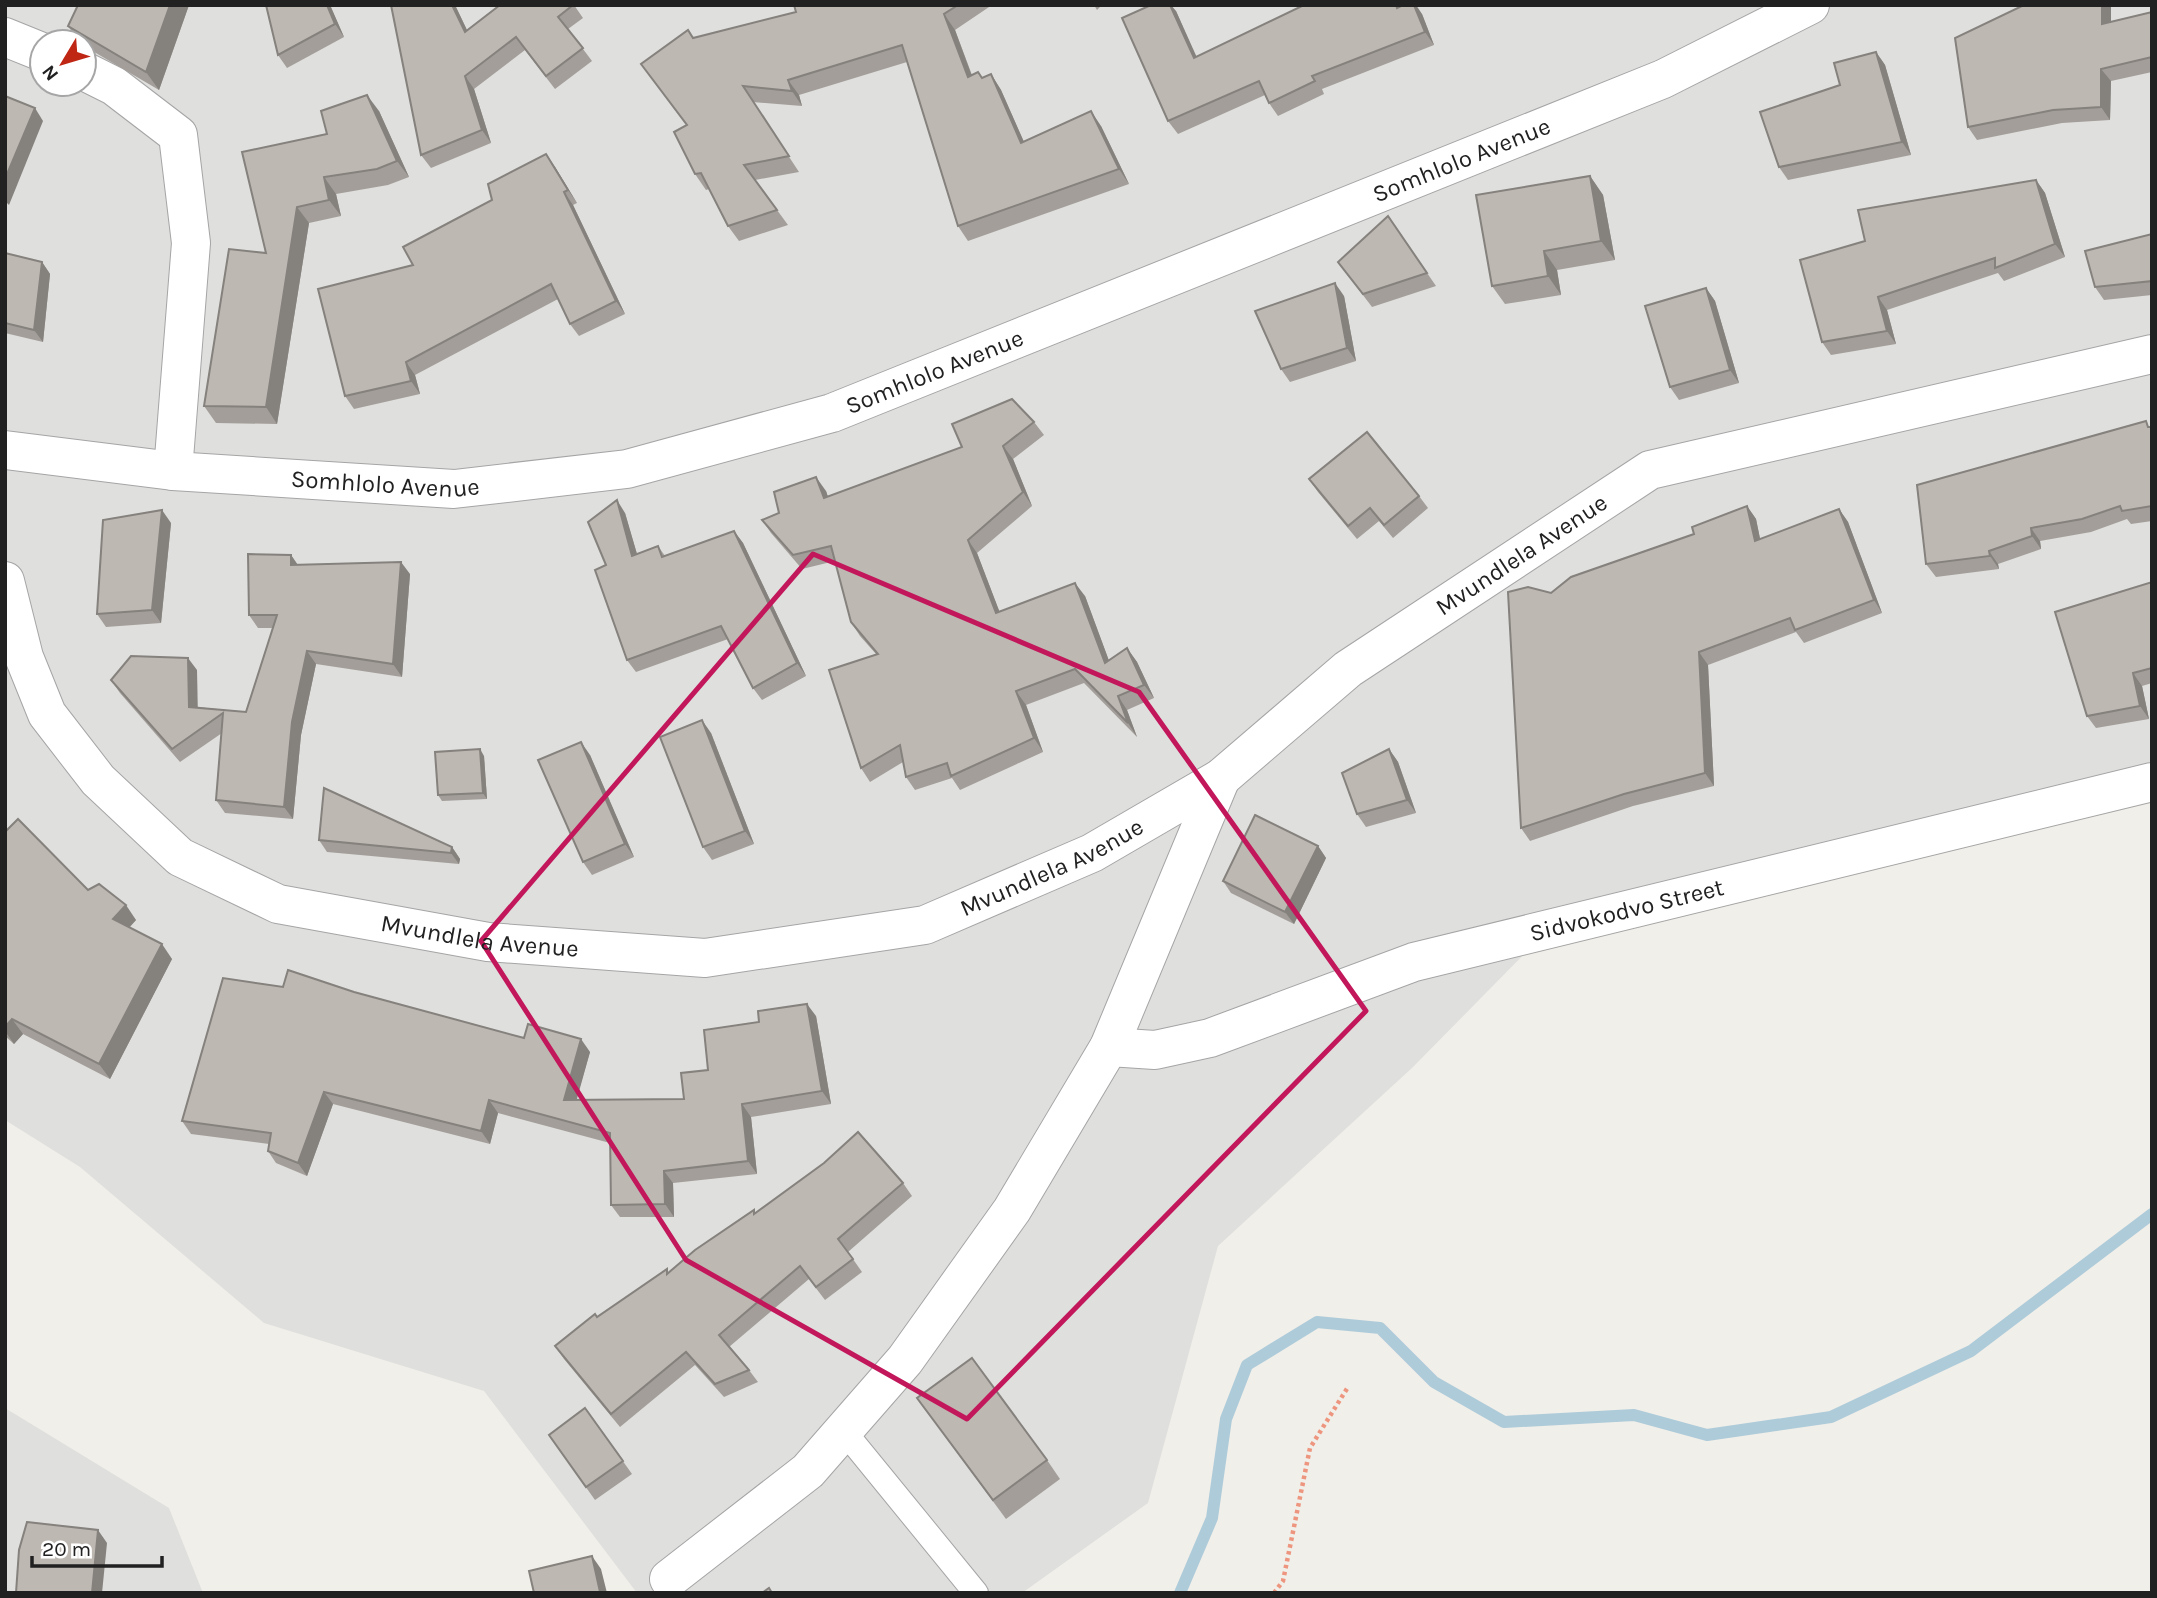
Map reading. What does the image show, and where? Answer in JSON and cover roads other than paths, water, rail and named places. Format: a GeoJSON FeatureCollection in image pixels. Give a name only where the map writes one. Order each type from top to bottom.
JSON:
{"type":"FeatureCollection","features":[{"type":"Feature","properties":{"kind":"street","name":"Somhlolo Avenue"},"geometry":{"type":"LineString","coordinates":[[5,450],[173,471],[454,489],[627,469],[832,413],[1663,79],[1810,5]]}},
{"type":"Feature","properties":{"kind":"street"},"geometry":{"type":"LineString","coordinates":[[5,37],[28,46]]}},
{"type":"Feature","properties":{"kind":"street"},"geometry":{"type":"LineString","coordinates":[[98,78],[114,86],[178,135],[191,243],[173,471]]}},
{"type":"Feature","properties":{"kind":"street","name":"Mvundlela Avenue"},"geometry":{"type":"LineString","coordinates":[[5,581],[24,657],[47,714],[98,780],[180,857],[278,904],[488,942],[705,958],[925,925],[1091,853],[1221,778],[1348,669],[1650,470],[2152,354]]}},
{"type":"Feature","properties":{"kind":"street"},"geometry":{"type":"LineString","coordinates":[[669,1579],[808,1471],[905,1360],[1012,1210],[1109,1047],[1221,778]]}},
{"type":"Feature","properties":{"kind":"street","name":"Sidvokodvo Street"},"geometry":{"type":"LineString","coordinates":[[1109,1047],[1155,1050],[1210,1038],[1413,962],[2152,782]]}},
{"type":"Feature","properties":{"kind":"lane"},"geometry":{"type":"LineString","coordinates":[[843,1430],[976,1593]]}},
{"type":"Feature","properties":{"kind":"waterway"},"geometry":{"type":"LineString","coordinates":[[1180,1593],[1212,1518],[1226,1419],[1247,1365],[1317,1322],[1380,1328],[1434,1382],[1504,1422],[1634,1415],[1707,1435],[1831,1417],[1971,1351],[2152,1214]]}}]}
